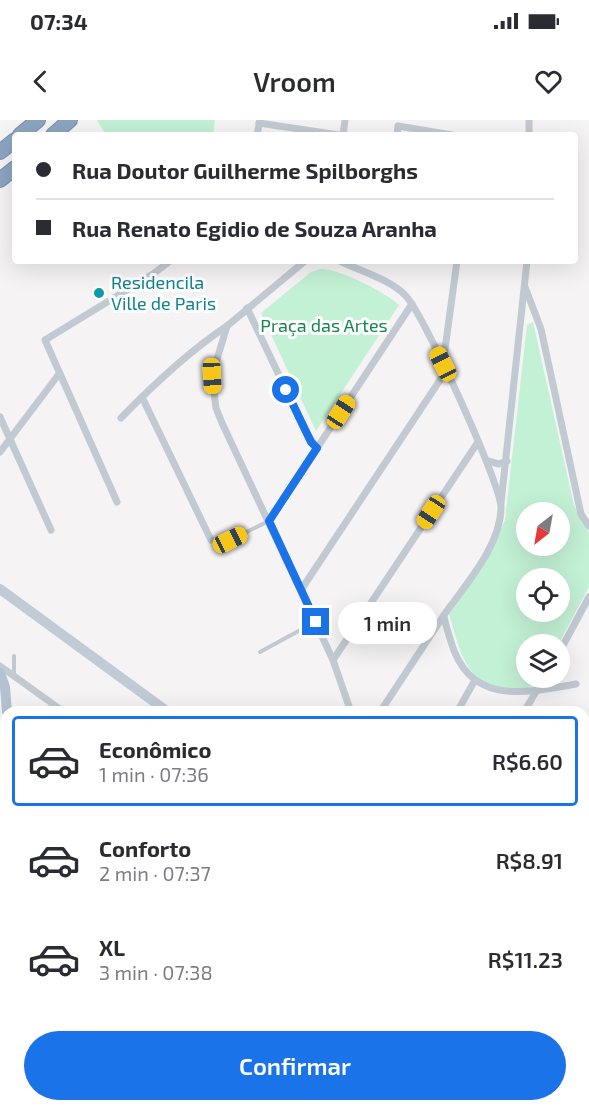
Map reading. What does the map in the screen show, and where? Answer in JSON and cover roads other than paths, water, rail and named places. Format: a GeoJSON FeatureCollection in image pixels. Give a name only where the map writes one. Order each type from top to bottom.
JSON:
{"type":"FeatureCollection","features":[{"type":"Feature","properties":{"kind":"highway"},"geometry":{"type":"LineString","coordinates":[[24,132],[38,120]]}},
{"type":"Feature","properties":{"kind":"highway"},"geometry":{"type":"LineString","coordinates":[[56,132],[70,120]]}},
{"type":"Feature","properties":{"kind":"highway"},"geometry":{"type":"LineString","coordinates":[[0,152],[12,142]]}},
{"type":"Feature","properties":{"kind":"highway"},"geometry":{"type":"LineString","coordinates":[[0,180],[12,170]]}},
{"type":"Feature","properties":{"kind":"main road"},"geometry":{"type":"LineString","coordinates":[[0,589],[160,706]]}},
{"type":"Feature","properties":{"kind":"main road"},"geometry":{"type":"LineString","coordinates":[[0,673],[5,687],[7,706]]}},
{"type":"Feature","properties":{"kind":"street"},"geometry":{"type":"LineString","coordinates":[[260,122],[322,132]]}},
{"type":"Feature","properties":{"kind":"street"},"geometry":{"type":"LineString","coordinates":[[397,132],[398,126],[434,132]]}},
{"type":"Feature","properties":{"kind":"street"},"geometry":{"type":"LineString","coordinates":[[117,502],[45,339],[165,264]]}},
{"type":"Feature","properties":{"kind":"street"},"geometry":{"type":"LineString","coordinates":[[121,417],[202,343],[227,326],[301,264]]}},
{"type":"Feature","properties":{"kind":"street"},"geometry":{"type":"LineString","coordinates":[[346,264],[397,288],[412,304],[488,461],[501,506]]}},
{"type":"Feature","properties":{"kind":"street"},"geometry":{"type":"LineString","coordinates":[[301,590],[444,367],[457,264]]}},
{"type":"Feature","properties":{"kind":"street"},"geometry":{"type":"LineString","coordinates":[[384,706],[483,558],[493,538],[506,472],[527,264]]}},
{"type":"Feature","properties":{"kind":"street"},"geometry":{"type":"LineString","coordinates":[[525,287],[541,329],[581,514],[589,526]]}},
{"type":"Feature","properties":{"kind":"street"},"geometry":{"type":"LineString","coordinates":[[269,521],[412,304]]}},
{"type":"Feature","properties":{"kind":"street"},"geometry":{"type":"LineString","coordinates":[[247,308],[306,432],[317,448]]}},
{"type":"Feature","properties":{"kind":"street"},"geometry":{"type":"LineString","coordinates":[[227,326],[212,376],[214,400],[222,423],[333,660],[349,706]]}},
{"type":"Feature","properties":{"kind":"street"},"geometry":{"type":"LineString","coordinates":[[0,452],[59,374]]}},
{"type":"Feature","properties":{"kind":"street"},"geometry":{"type":"LineString","coordinates":[[142,397],[211,540]]}},
{"type":"Feature","properties":{"kind":"street"},"geometry":{"type":"LineString","coordinates":[[0,417],[11,436],[51,531]]}},
{"type":"Feature","properties":{"kind":"street"},"geometry":{"type":"LineString","coordinates":[[333,660],[478,442]]}},
{"type":"Feature","properties":{"kind":"street"},"geometry":{"type":"LineString","coordinates":[[488,461],[499,464],[507,461]]}},
{"type":"Feature","properties":{"kind":"street"},"geometry":{"type":"LineString","coordinates":[[491,471],[506,472]]}},
{"type":"Feature","properties":{"kind":"street"},"geometry":{"type":"LineString","coordinates":[[569,634],[589,597]]}},
{"type":"Feature","properties":{"kind":"street"},"geometry":{"type":"LineString","coordinates":[[444,615],[455,654],[466,673],[475,680],[507,692],[536,691],[576,684]]}},
{"type":"Feature","properties":{"kind":"street"},"geometry":{"type":"LineString","coordinates":[[0,666],[56,706]]}},
{"type":"Feature","properties":{"kind":"street"},"geometry":{"type":"LineString","coordinates":[[460,706],[475,680]]}},
{"type":"Feature","properties":{"kind":"street"},"geometry":{"type":"LineString","coordinates":[[527,706],[538,688]]}},
{"type":"Feature","properties":{"kind":"lane"},"geometry":{"type":"LineString","coordinates":[[230,540],[269,521]]}},
{"type":"Feature","properties":{"kind":"lane"},"geometry":{"type":"LineString","coordinates":[[260,652],[316,622]]}},
{"type":"Feature","properties":{"kind":"lane"},"geometry":{"type":"LineString","coordinates":[[14,656],[14,676]]}},
{"type":"Feature","properties":{"kind":"place","name":"Residencila Ville de Paris"},"geometry":{"type":"Point","coordinates":[99,293]}},
{"type":"Feature","properties":{"kind":"park label","name":"Praça das Artes"},"geometry":{"type":"Point","coordinates":[324,326]}}]}
